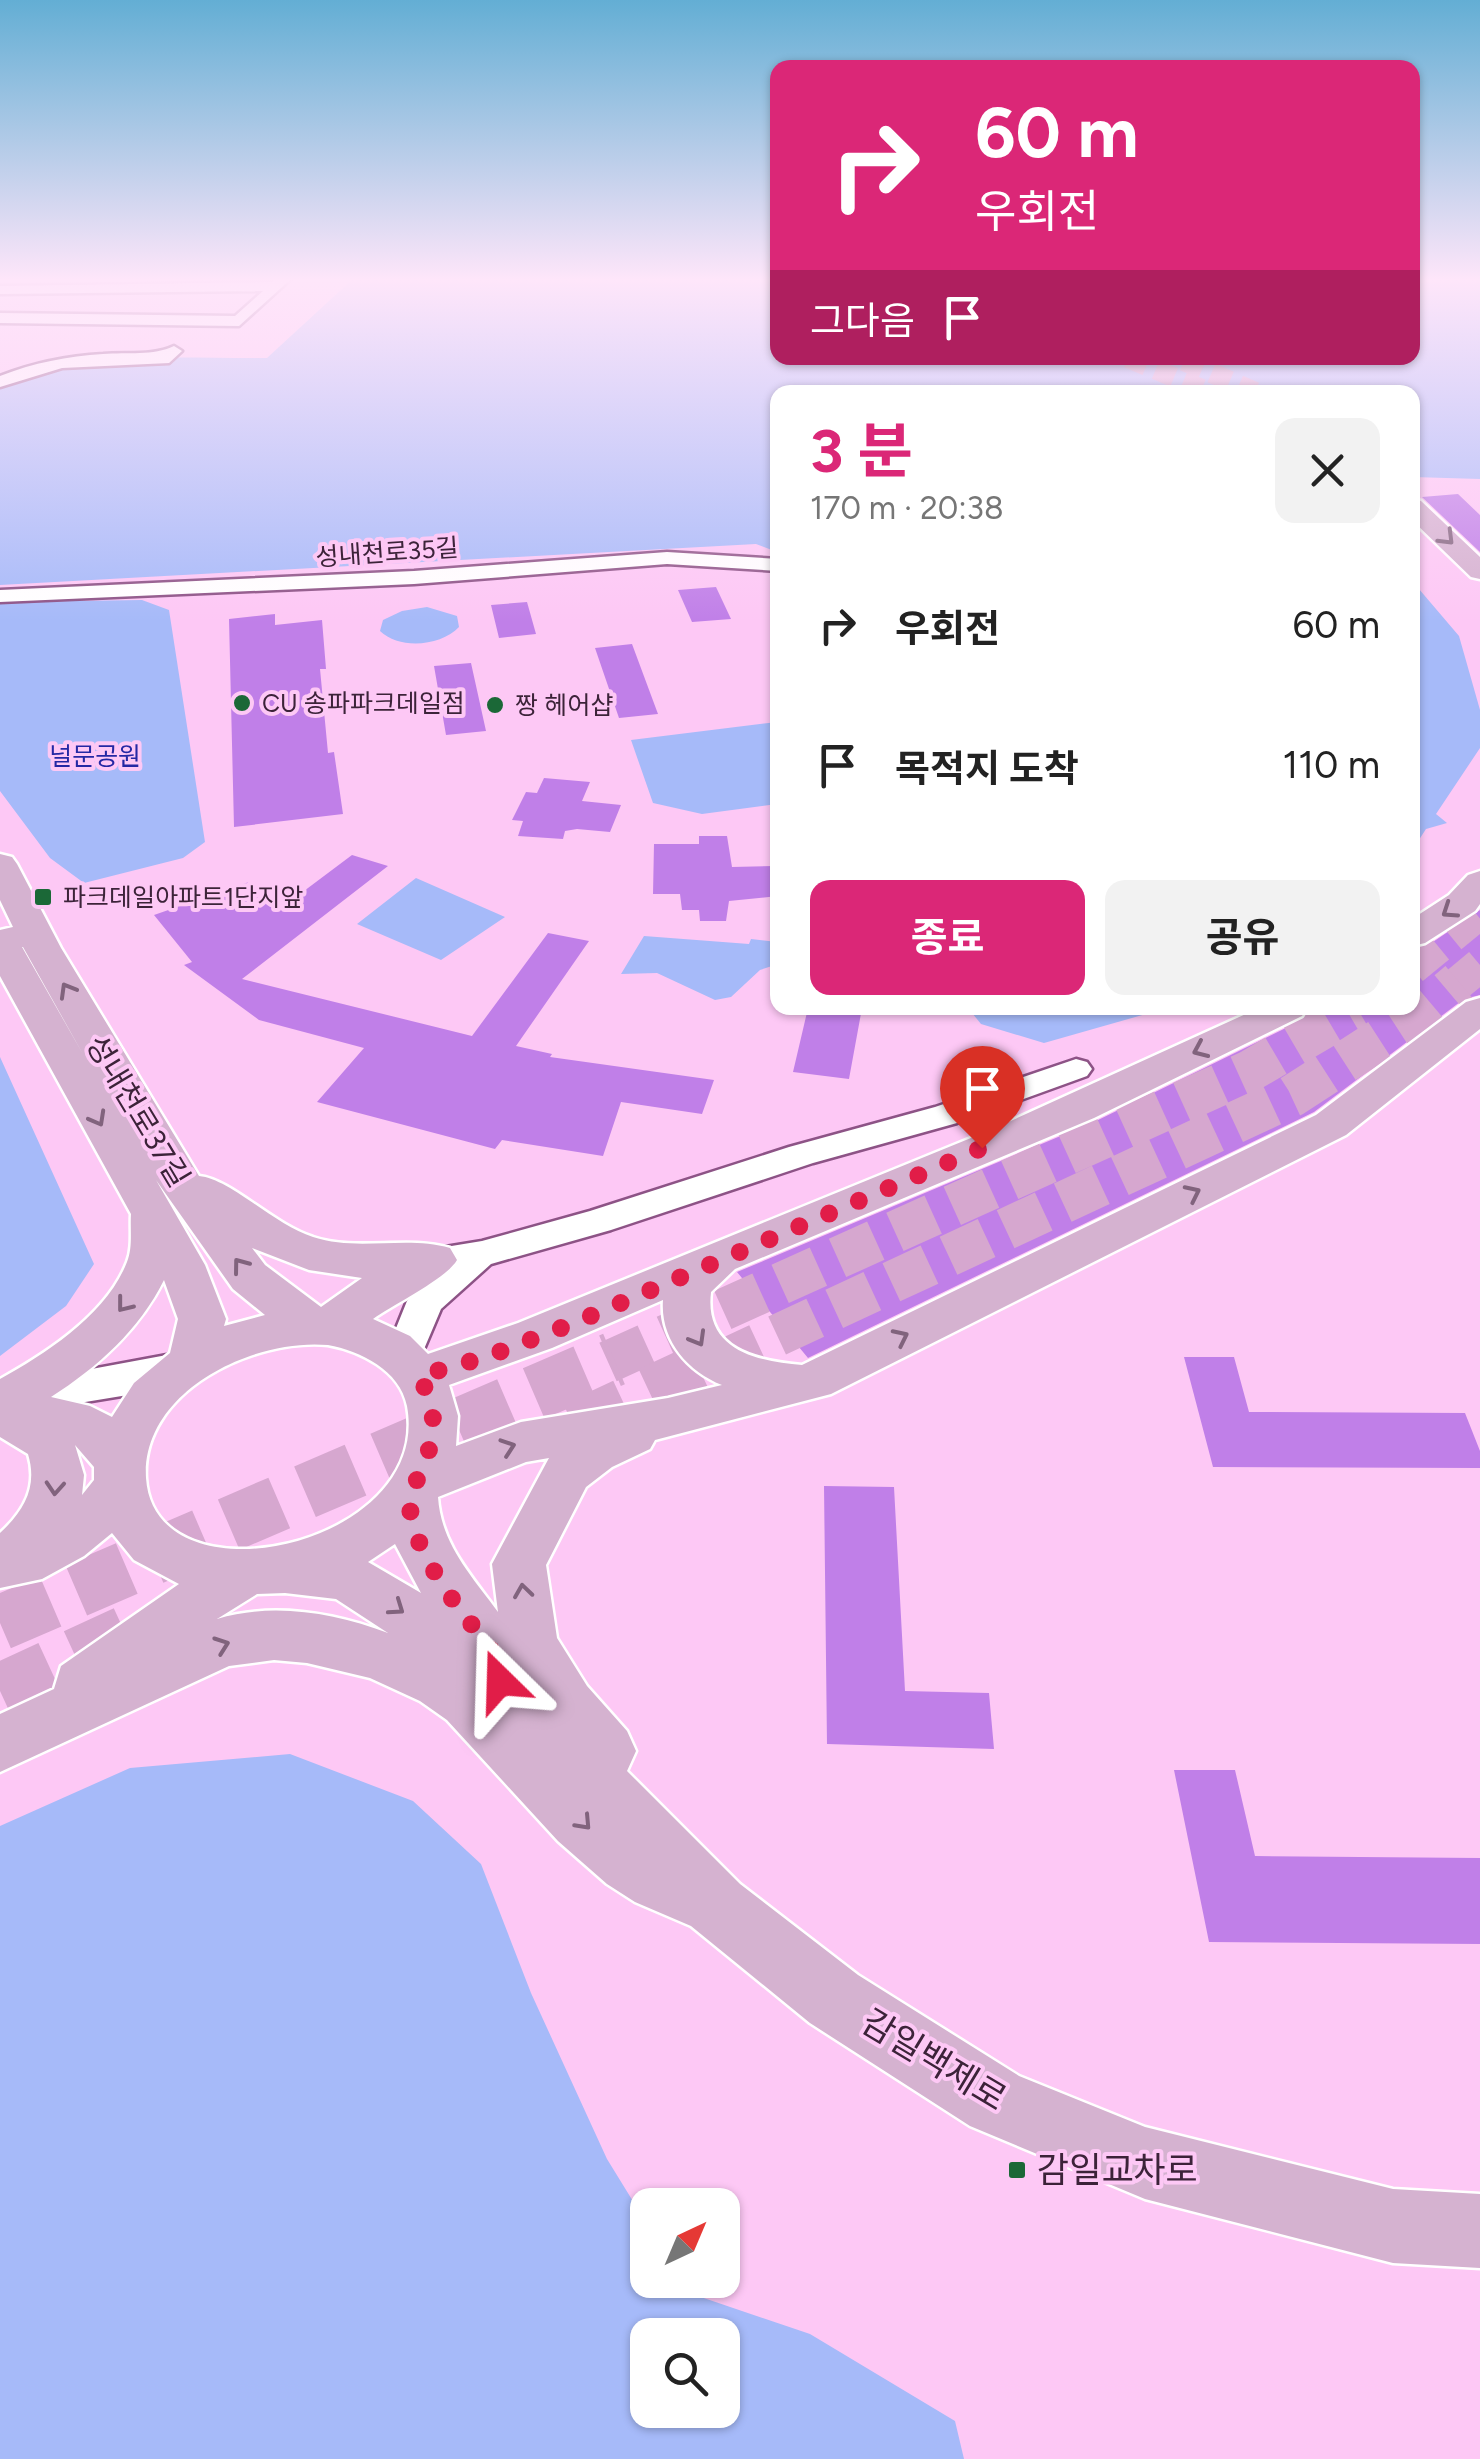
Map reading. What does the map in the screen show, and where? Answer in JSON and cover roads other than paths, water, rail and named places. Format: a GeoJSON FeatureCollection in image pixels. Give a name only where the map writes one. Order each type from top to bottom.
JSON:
{"type":"FeatureCollection","features":[{"type":"Feature","properties":{"kind":"main road"},"geometry":{"type":"LineString","coordinates":[[1424,495],[1480,570]]}},
{"type":"Feature","properties":{"kind":"main road","name":"성내천로37길"},"geometry":{"type":"LineString","coordinates":[[0,864],[17,937],[199,1304],[201,1337],[188,1364]]}},
{"type":"Feature","properties":{"kind":"main road"},"geometry":{"type":"LineString","coordinates":[[1420,930],[1462,902],[1480,882]]}},
{"type":"Feature","properties":{"kind":"main road","name":"성내천로37길"},"geometry":{"type":"LineString","coordinates":[[17,937],[165,1161],[249,1277],[320,1327]]}},
{"type":"Feature","properties":{"kind":"main road"},"geometry":{"type":"LineString","coordinates":[[2,1743],[180,1612],[259,1573],[314,1562],[353,1545],[386,1521],[414,1488],[521,1442],[668,1418],[814,1381],[1330,1125],[1480,1010]]}},
{"type":"Feature","properties":{"kind":"main road"},"geometry":{"type":"LineString","coordinates":[[411,1367],[486,1357],[556,1330],[1015,1134],[1273,1015]]}},
{"type":"Feature","properties":{"kind":"main road"},"geometry":{"type":"LineString","coordinates":[[165,1161],[260,1232],[311,1257],[354,1262],[434,1260]]}},
{"type":"Feature","properties":{"kind":"main road"},"geometry":{"type":"LineString","coordinates":[[2,1409],[50,1374],[114,1318],[136,1290],[152,1258],[153,1215]]}},
{"type":"Feature","properties":{"kind":"main road"},"geometry":{"type":"LineString","coordinates":[[720,1257],[694,1282],[687,1295],[688,1320],[702,1350],[732,1370],[760,1382],[814,1381]]}},
{"type":"Feature","properties":{"kind":"main road"},"geometry":{"type":"LineString","coordinates":[[320,1327],[434,1260]]}},
{"type":"Feature","properties":{"kind":"main road"},"geometry":{"type":"LineString","coordinates":[[0,1574],[80,1528],[104,1507],[120,1473],[136,1418],[157,1390],[188,1364],[252,1334],[320,1327],[368,1338],[411,1367],[432,1404],[434,1435],[414,1488],[413,1525],[434,1568],[489,1645],[500,1681]]}},
{"type":"Feature","properties":{"kind":"main road"},"geometry":{"type":"LineString","coordinates":[[2,1409],[74,1419],[106,1439],[133,1522],[152,1544],[193,1566],[259,1573],[299,1570],[344,1577],[388,1601],[462,1662],[500,1681]]}},
{"type":"Feature","properties":{"kind":"main road"},"geometry":{"type":"LineString","coordinates":[[0,1566],[45,1524],[56,1498],[56,1461],[45,1438],[2,1409]]}},
{"type":"Feature","properties":{"kind":"main road"},"geometry":{"type":"LineString","coordinates":[[668,1418],[594,1452],[568,1472],[519,1564],[530,1644],[566,1705],[633,1782],[717,1907]]}},
{"type":"Feature","properties":{"kind":"main road"},"geometry":{"type":"LineString","coordinates":[[2,1743],[171,1663],[242,1637],[292,1636],[362,1648],[422,1672],[485,1716],[610,1851],[662,1884],[717,1907]]}},
{"type":"Feature","properties":{"kind":"main road","name":"감일백제로"},"geometry":{"type":"LineString","coordinates":[[500,1681],[717,1907],[834,1999],[995,2101],[1146,2163],[1393,2226],[1480,2231]]}},
{"type":"Feature","properties":{"kind":"street","name":"성내천로35길"},"geometry":{"type":"LineString","coordinates":[[0,596],[309,585],[648,562],[750,560],[770,564]]}},
{"type":"Feature","properties":{"kind":"street"},"geometry":{"type":"LineString","coordinates":[[434,1260],[482,1254],[599,1221],[800,1154],[946,1115],[1076,1069]]}},
{"type":"Feature","properties":{"kind":"street"},"geometry":{"type":"LineString","coordinates":[[411,1367],[410,1326],[420,1305],[455,1272],[482,1254]]}},
{"type":"Feature","properties":{"kind":"street"},"geometry":{"type":"LineString","coordinates":[[2,1409],[188,1364]]}},
{"type":"Feature","properties":{"kind":"tunnel"},"geometry":{"type":"LineString","coordinates":[[1420,961],[1480,912]]}},
{"type":"Feature","properties":{"kind":"tunnel"},"geometry":{"type":"LineString","coordinates":[[1456,985],[1480,965]]}},
{"type":"Feature","properties":{"kind":"tunnel"},"geometry":{"type":"LineString","coordinates":[[1420,1014],[1459,982]]}},
{"type":"Feature","properties":{"kind":"tunnel"},"geometry":{"type":"LineString","coordinates":[[608,1362],[1248,1072],[1345,1015]]}},
{"type":"Feature","properties":{"kind":"tunnel"},"geometry":{"type":"LineString","coordinates":[[720,1362],[1292,1096],[1418,1015]]}},
{"type":"Feature","properties":{"kind":"tunnel"},"geometry":{"type":"LineString","coordinates":[[0,1623],[614,1359]]}},
{"type":"Feature","properties":{"kind":"tunnel"},"geometry":{"type":"LineString","coordinates":[[575,1429],[725,1359]]}},
{"type":"Feature","properties":{"kind":"tunnel"},"geometry":{"type":"LineString","coordinates":[[0,1691],[130,1631]]}},
{"type":"Feature","properties":{"kind":"place","name":"CU 송파파크데일점"},"geometry":{"type":"Point","coordinates":[242,703]}},
{"type":"Feature","properties":{"kind":"place","name":"짱 헤어샵"},"geometry":{"type":"Point","coordinates":[495,705]}},
{"type":"Feature","properties":{"kind":"place","name":"파크데일아파트1단지앞"},"geometry":{"type":"Point","coordinates":[43,897]}},
{"type":"Feature","properties":{"kind":"place","name":"감일교차로"},"geometry":{"type":"Point","coordinates":[1017,2170]}},
{"type":"Feature","properties":{"kind":"park label","name":"널문공원"},"geometry":{"type":"Point","coordinates":[95,756]}}]}
